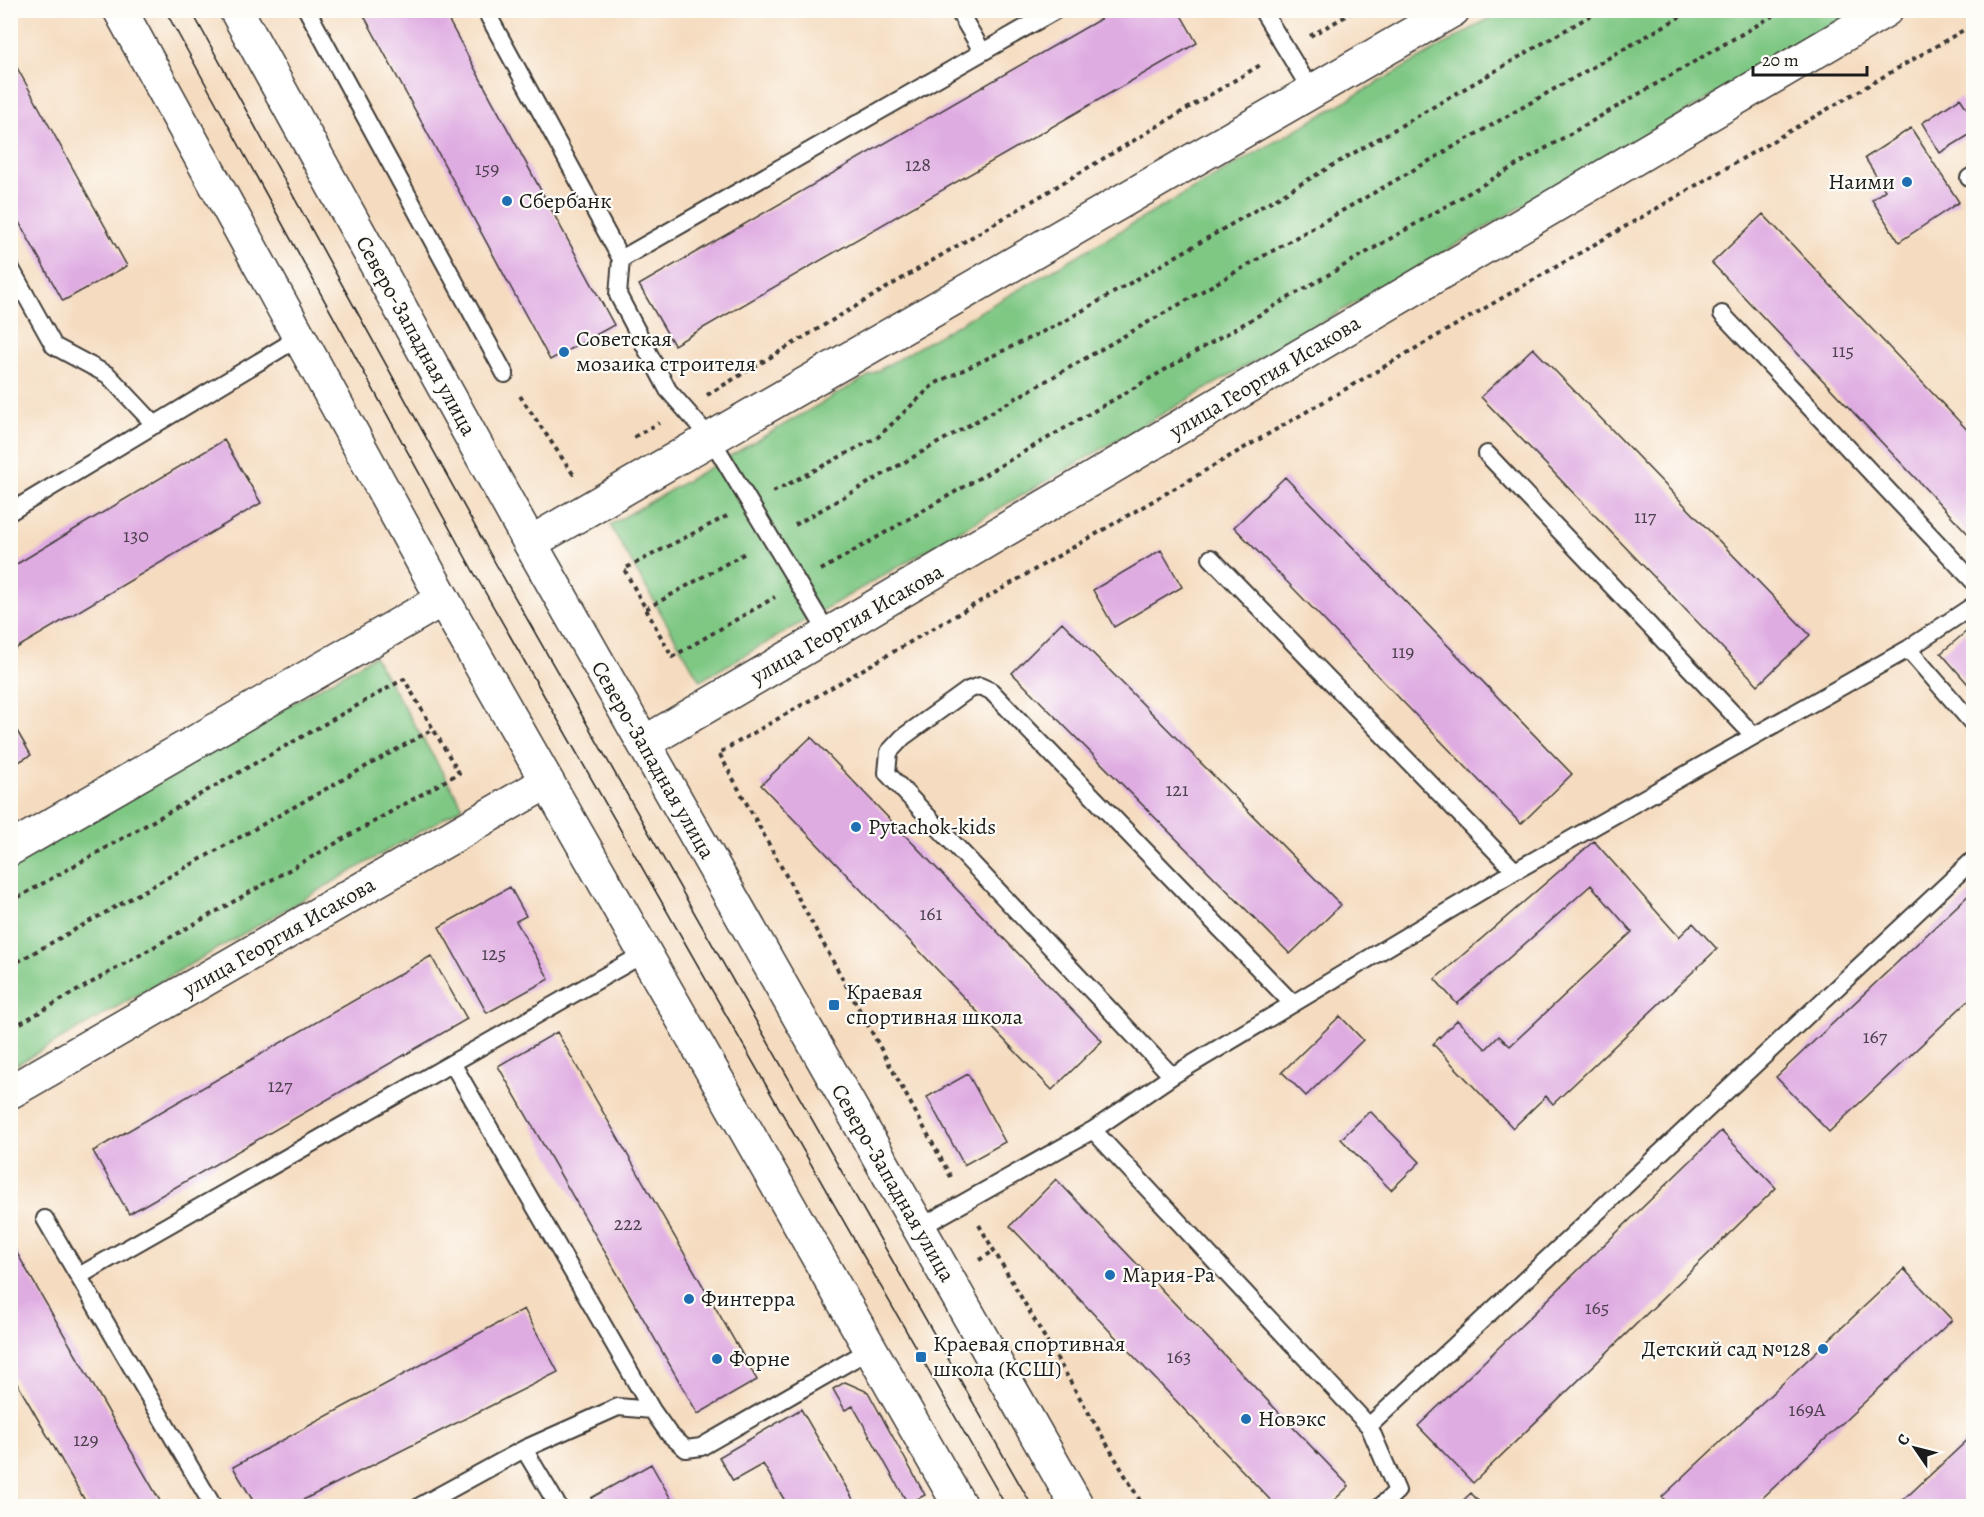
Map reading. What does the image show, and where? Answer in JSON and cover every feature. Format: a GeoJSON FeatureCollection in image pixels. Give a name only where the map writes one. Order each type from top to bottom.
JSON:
{"type":"FeatureCollection","features":[{"type":"Feature","properties":{"kind":"street"},"geometry":{"type":"LineString","coordinates":[[120,10],[443,599],[960,1506]]}},
{"type":"Feature","properties":{"kind":"street"},"geometry":{"type":"LineString","coordinates":[[530,543],[712,440],[1311,90],[1453,10]]}},
{"type":"Feature","properties":{"kind":"street","name":"улица Георгия Исакова"},"geometry":{"type":"LineString","coordinates":[[644,743],[1886,10]]}},
{"type":"Feature","properties":{"kind":"street","name":"Северо-Западная улица"},"geometry":{"type":"LineString","coordinates":[[239,11],[530,543],[1077,1506]]}},
{"type":"Feature","properties":{"kind":"street"},"geometry":{"type":"LineString","coordinates":[[10,849],[443,599]]}},
{"type":"Feature","properties":{"kind":"street","name":"улица Георгия Исакова"},"geometry":{"type":"LineString","coordinates":[[10,1092],[547,782]]}},
{"type":"Feature","properties":{"kind":"lane"},"geometry":{"type":"LineString","coordinates":[[307,10],[505,374]]}},
{"type":"Feature","properties":{"kind":"lane"},"geometry":{"type":"LineString","coordinates":[[958,10],[982,51]]}},
{"type":"Feature","properties":{"kind":"lane"},"geometry":{"type":"LineString","coordinates":[[621,259],[1056,10]]}},
{"type":"Feature","properties":{"kind":"lane"},"geometry":{"type":"LineString","coordinates":[[1262,10],[1311,90]]}},
{"type":"Feature","properties":{"kind":"lane"},"geometry":{"type":"LineString","coordinates":[[489,17],[621,259],[618,295],[668,390],[712,440],[829,635]]}},
{"type":"Feature","properties":{"kind":"lane"},"geometry":{"type":"LineString","coordinates":[[10,267],[54,345],[108,375],[155,424]]}},
{"type":"Feature","properties":{"kind":"lane"},"geometry":{"type":"LineString","coordinates":[[1722,314],[1974,582]]}},
{"type":"Feature","properties":{"kind":"lane"},"geometry":{"type":"LineString","coordinates":[[10,512],[300,337]]}},
{"type":"Feature","properties":{"kind":"lane"},"geometry":{"type":"LineString","coordinates":[[1487,454],[1754,736]]}},
{"type":"Feature","properties":{"kind":"lane"},"geometry":{"type":"LineString","coordinates":[[1211,558],[1515,871]]}},
{"type":"Feature","properties":{"kind":"lane"},"geometry":{"type":"LineString","coordinates":[[919,1228],[1094,1130],[1172,1076],[1515,871],[1908,649],[1974,605]]}},
{"type":"Feature","properties":{"kind":"lane"},"geometry":{"type":"LineString","coordinates":[[1908,649],[1974,724]]}},
{"type":"Feature","properties":{"kind":"lane"},"geometry":{"type":"LineString","coordinates":[[1172,1076],[887,773],[889,752],[896,744],[969,690],[980,686],[991,691],[1293,1004]]}},
{"type":"Feature","properties":{"kind":"lane"},"geometry":{"type":"LineString","coordinates":[[1370,1426],[1974,859]]}},
{"type":"Feature","properties":{"kind":"lane"},"geometry":{"type":"LineString","coordinates":[[79,1276],[645,953]]}},
{"type":"Feature","properties":{"kind":"lane"},"geometry":{"type":"LineString","coordinates":[[452,1063],[652,1410],[669,1434],[686,1449],[700,1447],[871,1349]]}},
{"type":"Feature","properties":{"kind":"lane"},"geometry":{"type":"LineString","coordinates":[[1094,1130],[1370,1426],[1397,1491],[1381,1506]]}},
{"type":"Feature","properties":{"kind":"lane"},"geometry":{"type":"LineString","coordinates":[[45,1218],[213,1506]]}},
{"type":"Feature","properties":{"kind":"lane"},"geometry":{"type":"LineString","coordinates":[[420,1506],[524,1449],[618,1407],[652,1410]]}},
{"type":"Feature","properties":{"kind":"lane"},"geometry":{"type":"LineString","coordinates":[[524,1449],[558,1506]]}},
{"type":"Feature","properties":{"kind":"path"},"geometry":{"type":"LineString","coordinates":[[634,438],[1357,10]]}},
{"type":"Feature","properties":{"kind":"path"},"geometry":{"type":"LineString","coordinates":[[1600,10],[1063,322],[934,384],[878,438],[624,569],[672,657],[1783,10]]}},
{"type":"Feature","properties":{"kind":"path"},"geometry":{"type":"LineString","coordinates":[[646,609],[1692,10]]}},
{"type":"Feature","properties":{"kind":"path"},"geometry":{"type":"LineString","coordinates":[[1143,1506],[965,1202],[719,753],[1974,24]]}},
{"type":"Feature","properties":{"kind":"path"},"geometry":{"type":"LineString","coordinates":[[505,374],[573,474],[583,468]]}},
{"type":"Feature","properties":{"kind":"path"},"geometry":{"type":"LineString","coordinates":[[10,902],[404,678],[459,773],[10,1029]]}},
{"type":"Feature","properties":{"kind":"path"},"geometry":{"type":"LineString","coordinates":[[10,966],[433,729]]}},
{"type":"Feature","properties":{"kind":"green space"},"geometry":{"type":"Polygon","coordinates":[[[1502,11],[1861,11],[700,681],[610,525],[1502,11]]]}},
{"type":"Feature","properties":{"kind":"green space"},"geometry":{"type":"Polygon","coordinates":[[[374,656],[463,807],[11,1068],[10,867],[374,656]]]}},
{"type":"Feature","properties":{"kind":"building"},"geometry":{"type":"Polygon","coordinates":[[[361,10],[443,10],[614,325],[550,360],[361,10]]]}},
{"type":"Feature","properties":{"kind":"building"},"geometry":{"type":"Polygon","coordinates":[[[1116,10],[1178,10],[1197,43],[674,345],[639,285],[1116,10]]]}},
{"type":"Feature","properties":{"kind":"building"},"geometry":{"type":"Polygon","coordinates":[[[10,55],[127,266],[63,301],[10,206],[10,55]]]}},
{"type":"Feature","properties":{"kind":"building"},"geometry":{"type":"Polygon","coordinates":[[[1960,98],[1974,119],[1974,132],[1940,153],[1922,123],[1960,98]]]}},
{"type":"Feature","properties":{"kind":"building"},"geometry":{"type":"Polygon","coordinates":[[[1911,128],[1959,202],[1899,242],[1872,200],[1885,190],[1865,158],[1911,128]]]}},
{"type":"Feature","properties":{"kind":"building"},"geometry":{"type":"Polygon","coordinates":[[[1763,214],[1974,437],[1974,540],[1712,263],[1763,214]]]}},
{"type":"Feature","properties":{"kind":"building"},"geometry":{"type":"Polygon","coordinates":[[[1533,348],[1810,635],[1758,685],[1481,397],[1533,348]]]}},
{"type":"Feature","properties":{"kind":"building"},"geometry":{"type":"Polygon","coordinates":[[[224,440],[261,503],[10,652],[10,568],[224,440]]]}},
{"type":"Feature","properties":{"kind":"building"},"geometry":{"type":"Polygon","coordinates":[[[1285,477],[1572,774],[1521,824],[1234,527],[1285,477]]]}},
{"type":"Feature","properties":{"kind":"building"},"geometry":{"type":"Polygon","coordinates":[[[1161,550],[1182,587],[1114,627],[1093,590],[1161,550]]]}},
{"type":"Feature","properties":{"kind":"building"},"geometry":{"type":"Polygon","coordinates":[[[1062,622],[1341,905],[1290,954],[1012,673],[1062,622]]]}},
{"type":"Feature","properties":{"kind":"building"},"geometry":{"type":"Polygon","coordinates":[[[1974,625],[1974,691],[1941,653],[1974,625]]]}},
{"type":"Feature","properties":{"kind":"building"},"geometry":{"type":"Polygon","coordinates":[[[10,719],[31,755],[10,767],[10,719]]]}},
{"type":"Feature","properties":{"kind":"building"},"geometry":{"type":"Polygon","coordinates":[[[811,737],[1102,1041],[1052,1090],[761,785],[811,737]]]}},
{"type":"Feature","properties":{"kind":"building"},"geometry":{"type":"Polygon","coordinates":[[[1594,841],[1679,937],[1693,923],[1717,949],[1553,1104],[1546,1096],[1513,1128],[1433,1044],[1457,1020],[1486,1049],[1499,1036],[1510,1046],[1632,932],[1591,885],[1457,1004],[1435,979],[1594,841]]]}},
{"type":"Feature","properties":{"kind":"building"},"geometry":{"type":"Polygon","coordinates":[[[510,887],[526,916],[516,921],[549,979],[487,1013],[439,927],[510,887]]]}},
{"type":"Feature","properties":{"kind":"building"},"geometry":{"type":"Polygon","coordinates":[[[1974,890],[1974,995],[1829,1132],[1776,1077],[1974,890]]]}},
{"type":"Feature","properties":{"kind":"building"},"geometry":{"type":"Polygon","coordinates":[[[431,956],[467,1019],[129,1214],[93,1151],[431,956]]]}},
{"type":"Feature","properties":{"kind":"building"},"geometry":{"type":"Polygon","coordinates":[[[1340,1016],[1363,1040],[1306,1096],[1282,1072],[1340,1016]]]}},
{"type":"Feature","properties":{"kind":"building"},"geometry":{"type":"Polygon","coordinates":[[[557,1032],[757,1380],[698,1414],[498,1066],[557,1032]]]}},
{"type":"Feature","properties":{"kind":"building"},"geometry":{"type":"Polygon","coordinates":[[[968,1074],[1005,1142],[964,1165],[927,1097],[968,1074]]]}},
{"type":"Feature","properties":{"kind":"building"},"geometry":{"type":"Polygon","coordinates":[[[1370,1111],[1420,1162],[1391,1190],[1341,1139],[1370,1111]]]}},
{"type":"Feature","properties":{"kind":"building"},"geometry":{"type":"Polygon","coordinates":[[[1721,1131],[1776,1188],[1473,1483],[1418,1426],[1721,1131]]]}},
{"type":"Feature","properties":{"kind":"building"},"geometry":{"type":"Polygon","coordinates":[[[1056,1179],[1349,1486],[1328,1506],[1276,1506],[1010,1226],[1056,1179]]]}},
{"type":"Feature","properties":{"kind":"building"},"geometry":{"type":"Polygon","coordinates":[[[10,1241],[163,1506],[88,1506],[10,1371],[10,1241]]]}},
{"type":"Feature","properties":{"kind":"building"},"geometry":{"type":"Polygon","coordinates":[[[1904,1269],[1952,1320],[1754,1506],[1670,1506],[1662,1497],[1904,1269]]]}},
{"type":"Feature","properties":{"kind":"building"},"geometry":{"type":"Polygon","coordinates":[[[524,1309],[558,1372],[291,1506],[256,1506],[233,1467],[524,1309]]]}},
{"type":"Feature","properties":{"kind":"building"},"geometry":{"type":"Polygon","coordinates":[[[845,1382],[868,1392],[925,1495],[908,1504],[853,1406],[845,1410],[833,1389],[845,1382]]]}},
{"type":"Feature","properties":{"kind":"building"},"geometry":{"type":"Polygon","coordinates":[[[801,1409],[857,1506],[788,1506],[763,1464],[733,1481],[719,1457],[801,1409]]]}},
{"type":"Feature","properties":{"kind":"building"},"geometry":{"type":"Polygon","coordinates":[[[1974,1434],[1974,1506],[1897,1506],[1974,1434]]]}},
{"type":"Feature","properties":{"kind":"building"},"geometry":{"type":"Polygon","coordinates":[[[651,1464],[675,1506],[595,1506],[591,1498],[651,1464]]]}},
{"type":"Feature","properties":{"kind":"building"},"geometry":{"type":"Polygon","coordinates":[[[1471,1493],[1483,1506],[1457,1506],[1471,1493]]]}},
{"type":"Feature","properties":{"kind":"tram line"},"geometry":{"type":"LineString","coordinates":[[165,10],[473,571],[1006,1506]]}},
{"type":"Feature","properties":{"kind":"tram line"},"geometry":{"type":"LineString","coordinates":[[191,10],[493,559],[1032,1506]]}},
{"type":"Feature","properties":{"kind":"place","name":"Наими"},"geometry":{"type":"Point","coordinates":[1907,182]}},
{"type":"Feature","properties":{"kind":"place","name":"Сбербанк"},"geometry":{"type":"Point","coordinates":[507,201]}},
{"type":"Feature","properties":{"kind":"place","name":"Советская мозаика строителя"},"geometry":{"type":"Point","coordinates":[564,352]}},
{"type":"Feature","properties":{"kind":"place","name":"Pytachok-kids"},"geometry":{"type":"Point","coordinates":[856,827]}},
{"type":"Feature","properties":{"kind":"place","name":"Краевая спортивная школа"},"geometry":{"type":"Point","coordinates":[834,1005]}},
{"type":"Feature","properties":{"kind":"place","name":"Мария-Ра"},"geometry":{"type":"Point","coordinates":[1110,1275]}},
{"type":"Feature","properties":{"kind":"place","name":"Финтерра"},"geometry":{"type":"Point","coordinates":[689,1299]}},
{"type":"Feature","properties":{"kind":"place","name":"Детский сад №128"},"geometry":{"type":"Point","coordinates":[1823,1349]}},
{"type":"Feature","properties":{"kind":"place","name":"Краевая спортивная школа (КСШ)"},"geometry":{"type":"Point","coordinates":[921,1357]}},
{"type":"Feature","properties":{"kind":"place","name":"Форне"},"geometry":{"type":"Point","coordinates":[717,1359]}},
{"type":"Feature","properties":{"kind":"place","name":"Новэкс"},"geometry":{"type":"Point","coordinates":[1246,1419]}}]}
